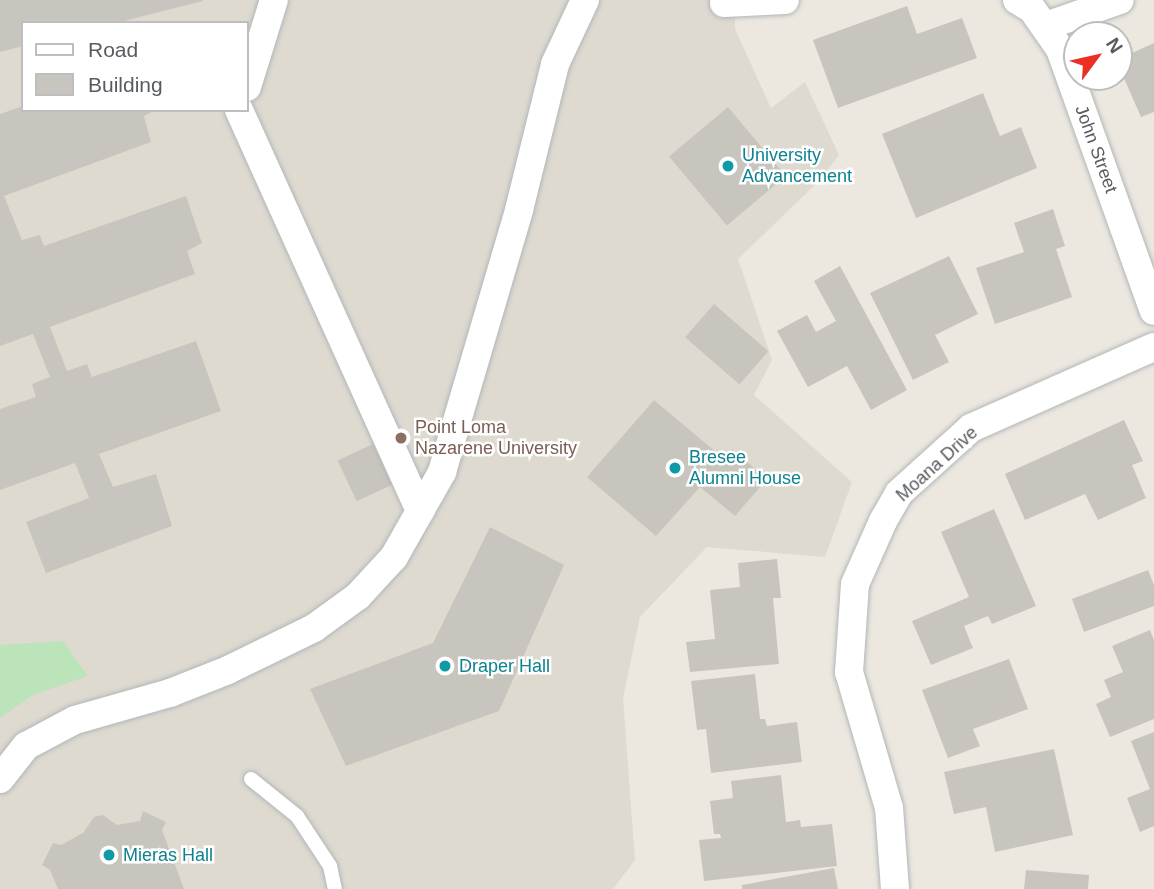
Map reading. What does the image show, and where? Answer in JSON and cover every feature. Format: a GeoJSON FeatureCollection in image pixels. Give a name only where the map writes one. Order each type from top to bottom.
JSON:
{"type":"FeatureCollection","features":[{"type":"Feature","properties":{"kind":"street"},"geometry":{"type":"LineString","coordinates":[[248,84],[274,0]]}},
{"type":"Feature","properties":{"kind":"street"},"geometry":{"type":"LineString","coordinates":[[0,779],[26,746],[75,720],[170,693],[228,670],[314,628],[358,596],[394,557],[442,472],[519,210],[555,64],[585,0]]}},
{"type":"Feature","properties":{"kind":"street"},"geometry":{"type":"LineString","coordinates":[[724,4],[785,0]]}},
{"type":"Feature","properties":{"kind":"street","name":"John Street"},"geometry":{"type":"LineString","coordinates":[[1017,0],[1032,9],[1060,49],[1154,311]]}},
{"type":"Feature","properties":{"kind":"street"},"geometry":{"type":"LineString","coordinates":[[1046,26],[1120,0]]}},
{"type":"Feature","properties":{"kind":"street"},"geometry":{"type":"LineString","coordinates":[[240,112],[420,511]]}},
{"type":"Feature","properties":{"kind":"street","name":"Moana Drive"},"geometry":{"type":"LineString","coordinates":[[895,889],[889,808],[849,672],[855,584],[883,521],[899,493],[971,428],[1154,347]]}},
{"type":"Feature","properties":{"kind":"lane"},"geometry":{"type":"LineString","coordinates":[[251,779],[297,816],[330,866],[335,889]]}},
{"type":"Feature","properties":{"kind":"shaded area","name":"Point Loma Nazarene University"},"geometry":{"type":"Polygon","coordinates":[[[0,0],[735,0],[735,29],[771,108],[805,82],[839,155],[818,182],[738,259],[772,360],[754,395],[852,482],[825,557],[707,547],[640,617],[623,698],[635,860],[613,889],[0,889],[0,0]]]}},
{"type":"Feature","properties":{"kind":"green space"},"geometry":{"type":"Polygon","coordinates":[[[63,641],[88,676],[33,695],[0,718],[0,645],[63,641]]]}},
{"type":"Feature","properties":{"kind":"building"},"geometry":{"type":"Polygon","coordinates":[[[0,0],[203,0],[124,21],[21,21],[21,47],[0,52],[0,0]]]}},
{"type":"Feature","properties":{"kind":"building"},"geometry":{"type":"Polygon","coordinates":[[[907,6],[917,34],[962,18],[977,58],[838,108],[813,40],[907,6]]]}},
{"type":"Feature","properties":{"kind":"building"},"geometry":{"type":"Polygon","coordinates":[[[1154,43],[1154,112],[1141,117],[1130,91],[1133,91],[1133,53],[1154,43]]]}},
{"type":"Feature","properties":{"kind":"building"},"geometry":{"type":"Polygon","coordinates":[[[983,93],[1000,136],[1021,127],[1037,168],[916,218],[882,134],[983,93]]]}},
{"type":"Feature","properties":{"kind":"building"},"geometry":{"type":"Polygon","coordinates":[[[21,107],[21,112],[152,112],[144,116],[151,142],[4,196],[22,240],[40,235],[44,246],[186,196],[202,243],[187,251],[195,274],[50,327],[67,371],[87,364],[92,377],[196,341],[221,411],[99,454],[113,487],[156,474],[172,526],[46,573],[26,522],[89,498],[75,463],[0,490],[0,409],[36,397],[32,384],[50,377],[33,334],[0,346],[0,114],[21,107]]]}},
{"type":"Feature","properties":{"kind":"building","name":"University Advancement"},"geometry":{"type":"Polygon","coordinates":[[[728,107],[786,176],[727,225],[669,156],[728,107]]]}},
{"type":"Feature","properties":{"kind":"building"},"geometry":{"type":"Polygon","coordinates":[[[1053,209],[1065,246],[1056,249],[1072,297],[995,324],[976,268],[1024,252],[1014,223],[1053,209]]]}},
{"type":"Feature","properties":{"kind":"building"},"geometry":{"type":"Polygon","coordinates":[[[949,256],[978,314],[935,335],[949,362],[913,380],[870,293],[949,256]]]}},
{"type":"Feature","properties":{"kind":"building"},"geometry":{"type":"Polygon","coordinates":[[[840,266],[907,390],[871,410],[847,366],[808,387],[777,331],[807,315],[816,332],[836,321],[814,281],[840,266]]]}},
{"type":"Feature","properties":{"kind":"building"},"geometry":{"type":"Polygon","coordinates":[[[714,304],[768,351],[739,384],[685,337],[714,304]]]}},
{"type":"Feature","properties":{"kind":"building","name":"Bresee Alumni House"},"geometry":{"type":"Polygon","coordinates":[[[654,400],[723,458],[732,449],[767,479],[735,516],[700,487],[656,536],[587,477],[654,400]]]}},
{"type":"Feature","properties":{"kind":"building"},"geometry":{"type":"Polygon","coordinates":[[[1124,420],[1143,461],[1132,465],[1146,498],[1098,520],[1085,494],[1025,520],[1005,474],[1124,420]]]}},
{"type":"Feature","properties":{"kind":"building"},"geometry":{"type":"Polygon","coordinates":[[[373,444],[392,485],[357,501],[338,460],[373,444]]]}},
{"type":"Feature","properties":{"kind":"building"},"geometry":{"type":"Polygon","coordinates":[[[994,509],[1036,606],[992,624],[988,616],[964,626],[973,648],[931,665],[912,621],[969,597],[941,532],[994,509]]]}},
{"type":"Feature","properties":{"kind":"building","name":"Draper Hall"},"geometry":{"type":"Polygon","coordinates":[[[490,527],[564,565],[499,711],[346,766],[310,689],[433,643],[490,527]]]}},
{"type":"Feature","properties":{"kind":"building"},"geometry":{"type":"Polygon","coordinates":[[[777,559],[781,598],[773,598],[779,664],[690,672],[686,642],[715,639],[710,590],[740,587],[738,563],[777,559]]]}},
{"type":"Feature","properties":{"kind":"building"},"geometry":{"type":"Polygon","coordinates":[[[1148,570],[1154,585],[1154,606],[1084,632],[1072,599],[1148,570]]]}},
{"type":"Feature","properties":{"kind":"building"},"geometry":{"type":"Polygon","coordinates":[[[1150,630],[1154,640],[1154,719],[1110,737],[1096,704],[1111,697],[1104,680],[1123,672],[1112,646],[1150,630]]]}},
{"type":"Feature","properties":{"kind":"building"},"geometry":{"type":"Polygon","coordinates":[[[1009,659],[1028,709],[973,729],[980,746],[948,758],[922,690],[1009,659]]]}},
{"type":"Feature","properties":{"kind":"building"},"geometry":{"type":"Polygon","coordinates":[[[755,674],[760,719],[765,719],[767,726],[797,722],[802,762],[711,773],[706,729],[697,730],[691,681],[755,674]]]}},
{"type":"Feature","properties":{"kind":"building"},"geometry":{"type":"Polygon","coordinates":[[[1154,732],[1154,826],[1140,832],[1127,798],[1150,789],[1131,741],[1154,732]]]}},
{"type":"Feature","properties":{"kind":"building"},"geometry":{"type":"Polygon","coordinates":[[[1054,749],[1073,835],[995,852],[986,807],[954,814],[944,772],[1054,749]]]}},
{"type":"Feature","properties":{"kind":"building"},"geometry":{"type":"Polygon","coordinates":[[[781,775],[786,822],[800,820],[801,827],[832,824],[837,866],[704,881],[699,840],[721,838],[720,834],[714,834],[710,801],[733,798],[731,781],[781,775]]]}},
{"type":"Feature","properties":{"kind":"building","name":"Mieras Hall"},"geometry":{"type":"Polygon","coordinates":[[[143,811],[166,822],[162,830],[184,889],[58,889],[50,870],[42,865],[53,843],[61,845],[83,833],[94,817],[103,815],[117,825],[140,821],[143,811]]]}},
{"type":"Feature","properties":{"kind":"building"},"geometry":{"type":"Polygon","coordinates":[[[834,868],[838,889],[742,889],[742,885],[834,868]]]}},
{"type":"Feature","properties":{"kind":"building"},"geometry":{"type":"Polygon","coordinates":[[[1026,870],[1089,875],[1088,889],[1024,889],[1026,870]]]}},
{"type":"Feature","properties":{"kind":"place","name":"University Advancement"},"geometry":{"type":"Point","coordinates":[728,166]}},
{"type":"Feature","properties":{"kind":"place","name":"Point Loma Nazarene University"},"geometry":{"type":"Point","coordinates":[401,438]}},
{"type":"Feature","properties":{"kind":"place","name":"Bresee Alumni House"},"geometry":{"type":"Point","coordinates":[675,468]}},
{"type":"Feature","properties":{"kind":"place","name":"Draper Hall"},"geometry":{"type":"Point","coordinates":[445,666]}},
{"type":"Feature","properties":{"kind":"place","name":"Mieras Hall"},"geometry":{"type":"Point","coordinates":[109,855]}}]}
